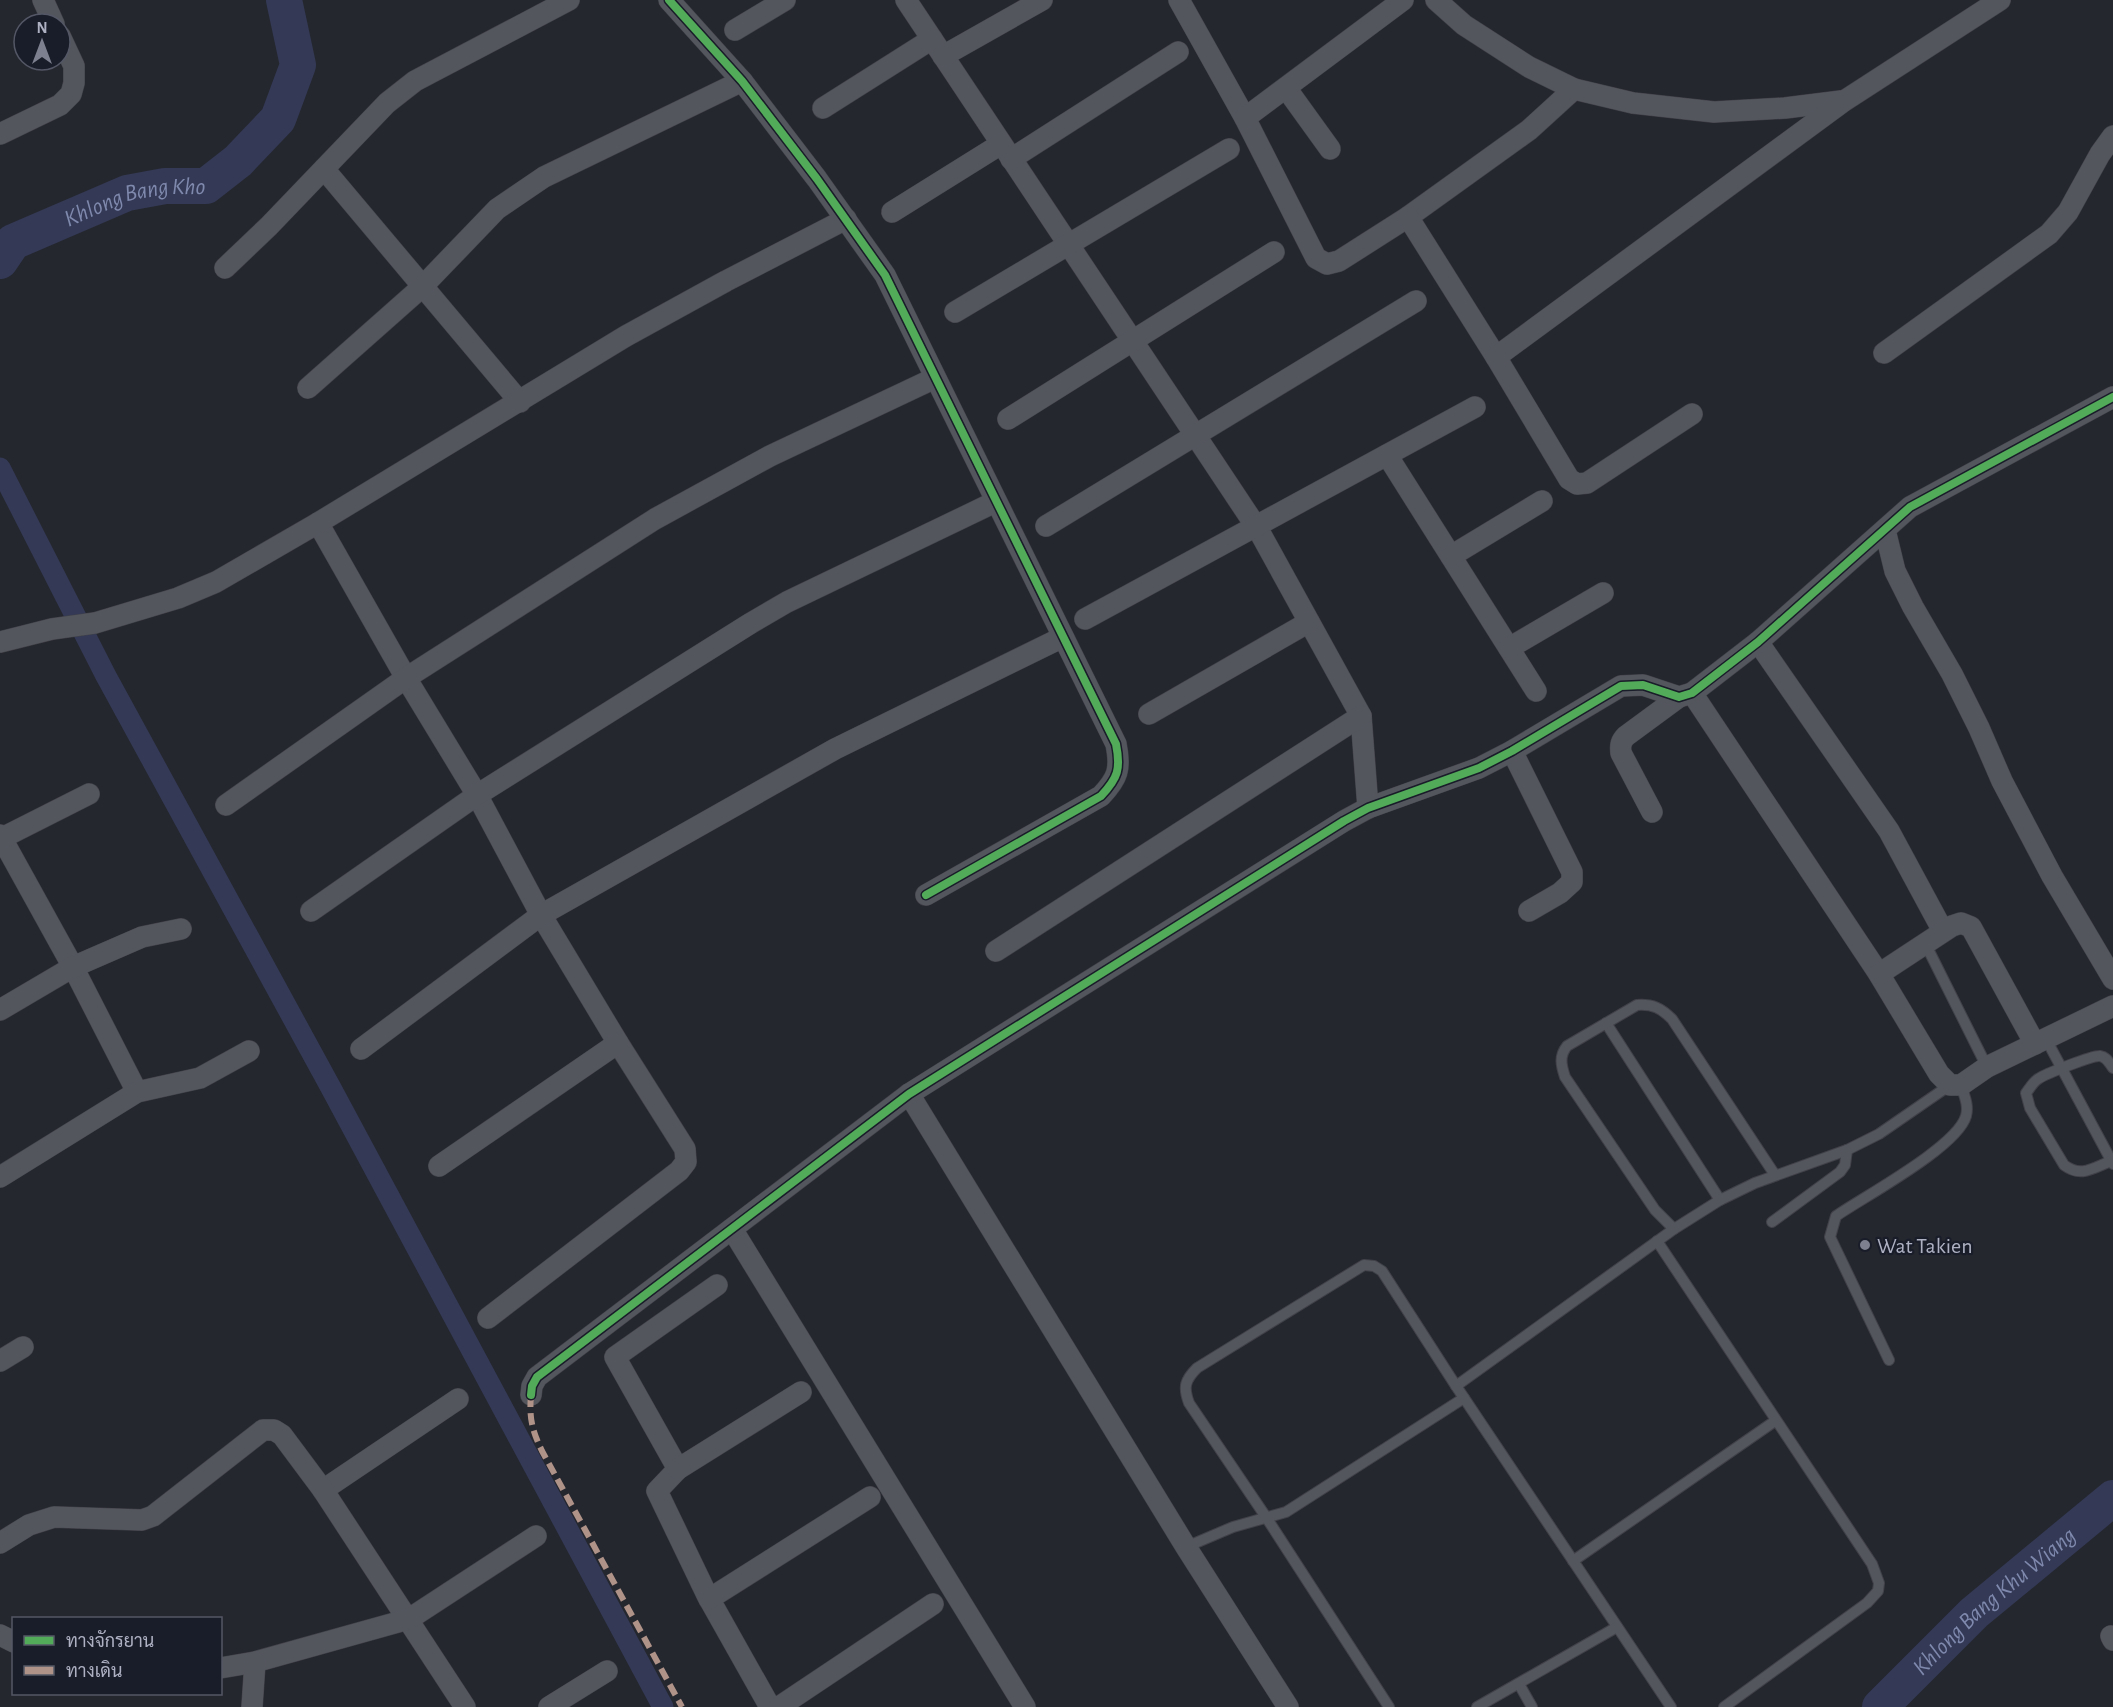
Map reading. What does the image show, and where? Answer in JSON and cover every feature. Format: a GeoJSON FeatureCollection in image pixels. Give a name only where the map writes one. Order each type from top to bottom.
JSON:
{"type":"FeatureCollection","features":[{"type":"Feature","properties":{"kind":"street"},"geometry":{"type":"LineString","coordinates":[[225,268],[387,103],[416,81],[569,0]]}},
{"type":"Feature","properties":{"kind":"street"},"geometry":{"type":"LineString","coordinates":[[669,0],[742,81],[846,219],[885,276],[1116,744],[1120,764],[1113,783],[1101,796],[926,895]]}},
{"type":"Feature","properties":{"kind":"street"},"geometry":{"type":"LineString","coordinates":[[735,30],[785,0]]}},
{"type":"Feature","properties":{"kind":"street"},"geometry":{"type":"LineString","coordinates":[[906,0],[1256,526],[1361,716],[1368,808]]}},
{"type":"Feature","properties":{"kind":"street"},"geometry":{"type":"LineString","coordinates":[[823,108],[937,47],[1042,0]]}},
{"type":"Feature","properties":{"kind":"street"},"geometry":{"type":"LineString","coordinates":[[1179,0],[1245,118],[1316,258],[1327,264],[1339,261],[1408,217],[1529,130],[1574,89]]}},
{"type":"Feature","properties":{"kind":"street"},"geometry":{"type":"LineString","coordinates":[[1245,118],[1403,0]]}},
{"type":"Feature","properties":{"kind":"street"},"geometry":{"type":"LineString","coordinates":[[1436,0],[1464,26],[1529,67],[1574,89],[1633,103],[1714,112],[1785,108],[1844,100]]}},
{"type":"Feature","properties":{"kind":"street"},"geometry":{"type":"LineString","coordinates":[[1496,357],[1844,100],[2000,0]]}},
{"type":"Feature","properties":{"kind":"street"},"geometry":{"type":"LineString","coordinates":[[892,212],[1006,151],[1178,52]]}},
{"type":"Feature","properties":{"kind":"street"},"geometry":{"type":"LineString","coordinates":[[0,134],[60,105],[71,94],[74,83],[72,62]]}},
{"type":"Feature","properties":{"kind":"street"},"geometry":{"type":"LineString","coordinates":[[308,388],[422,287],[497,209],[521,191],[544,177],[742,81]]}},
{"type":"Feature","properties":{"kind":"street"},"geometry":{"type":"LineString","coordinates":[[1286,88],[1330,149]]}},
{"type":"Feature","properties":{"kind":"street"},"geometry":{"type":"LineString","coordinates":[[1884,353],[2049,234],[2068,212],[2100,154],[2113,136]]}},
{"type":"Feature","properties":{"kind":"street"},"geometry":{"type":"LineString","coordinates":[[955,312],[1229,149]]}},
{"type":"Feature","properties":{"kind":"street"},"geometry":{"type":"LineString","coordinates":[[324,169],[520,402]]}},
{"type":"Feature","properties":{"kind":"street"},"geometry":{"type":"LineString","coordinates":[[1408,217],[1569,479],[1577,484],[1587,483],[1692,414]]}},
{"type":"Feature","properties":{"kind":"street"},"geometry":{"type":"LineString","coordinates":[[0,642],[52,629],[95,623],[178,598],[216,582],[520,402],[626,336],[846,219]]}},
{"type":"Feature","properties":{"kind":"street"},"geometry":{"type":"LineString","coordinates":[[1008,419],[1274,252]]}},
{"type":"Feature","properties":{"kind":"street"},"geometry":{"type":"LineString","coordinates":[[1046,526],[1416,301]]}},
{"type":"Feature","properties":{"kind":"street"},"geometry":{"type":"LineString","coordinates":[[226,805],[406,678],[655,519],[770,456],[935,378]]}},
{"type":"Feature","properties":{"kind":"street"},"geometry":{"type":"LineString","coordinates":[[1652,812],[1621,753],[1620,746],[1626,736],[1758,642],[1910,507],[2113,397]]}},
{"type":"Feature","properties":{"kind":"street"},"geometry":{"type":"LineString","coordinates":[[1085,619],[1475,407]]}},
{"type":"Feature","properties":{"kind":"street"},"geometry":{"type":"LineString","coordinates":[[1387,455],[1536,691]]}},
{"type":"Feature","properties":{"kind":"street"},"geometry":{"type":"LineString","coordinates":[[1451,556],[1542,501]]}},
{"type":"Feature","properties":{"kind":"street"},"geometry":{"type":"LineString","coordinates":[[311,911],[477,795],[751,623],[787,602],[995,502]]}},
{"type":"Feature","properties":{"kind":"street"},"geometry":{"type":"LineString","coordinates":[[318,523],[406,678],[477,795],[542,915],[618,1043],[685,1149],[686,1162],[679,1171],[488,1318]]}},
{"type":"Feature","properties":{"kind":"street"},"geometry":{"type":"LineString","coordinates":[[1885,530],[1895,571],[1913,608],[1952,674],[2002,781],[2052,876],[2113,980]]}},
{"type":"Feature","properties":{"kind":"street"},"geometry":{"type":"LineString","coordinates":[[1509,648],[1602,593]]}},
{"type":"Feature","properties":{"kind":"street"},"geometry":{"type":"LineString","coordinates":[[1149,714],[1309,622]]}},
{"type":"Feature","properties":{"kind":"street"},"geometry":{"type":"LineString","coordinates":[[361,1049],[542,915],[835,749],[1063,637]]}},
{"type":"Feature","properties":{"kind":"street"},"geometry":{"type":"LineString","coordinates":[[1758,642],[1888,831],[1943,931]]}},
{"type":"Feature","properties":{"kind":"street"},"geometry":{"type":"LineString","coordinates":[[531,1395],[532,1386],[537,1377],[909,1094],[1334,827],[1368,808],[1479,768],[1621,686],[1643,685],[1686,695],[1879,974],[1940,1074],[1955,1085],[2113,1006]]}},
{"type":"Feature","properties":{"kind":"street"},"geometry":{"type":"LineString","coordinates":[[996,951],[1361,716]]}},
{"type":"Feature","properties":{"kind":"street"},"geometry":{"type":"LineString","coordinates":[[1512,751],[1572,872],[1572,882],[1560,893],[1529,911]]}},
{"type":"Feature","properties":{"kind":"street"},"geometry":{"type":"LineString","coordinates":[[89,794],[1,837],[73,967],[137,1092]]}},
{"type":"Feature","properties":{"kind":"street"},"geometry":{"type":"LineString","coordinates":[[1879,974],[1943,931],[1961,923],[1971,927],[2041,1042]]}},
{"type":"Feature","properties":{"kind":"street"},"geometry":{"type":"LineString","coordinates":[[0,1011],[73,967],[142,937],[181,929]]}},
{"type":"Feature","properties":{"kind":"street"},"geometry":{"type":"LineString","coordinates":[[439,1166],[618,1043]]}},
{"type":"Feature","properties":{"kind":"street"},"geometry":{"type":"LineString","coordinates":[[0,1177],[137,1092],[200,1078],[249,1051]]}},
{"type":"Feature","properties":{"kind":"street"},"geometry":{"type":"LineString","coordinates":[[909,1094],[1186,1547],[1288,1707]]}},
{"type":"Feature","properties":{"kind":"street"},"geometry":{"type":"LineString","coordinates":[[732,1229],[1025,1707]]}},
{"type":"Feature","properties":{"kind":"street"},"geometry":{"type":"LineString","coordinates":[[678,1469],[615,1357],[717,1284]]}},
{"type":"Feature","properties":{"kind":"street"},"geometry":{"type":"LineString","coordinates":[[0,1361],[23,1347]]}},
{"type":"Feature","properties":{"kind":"street"},"geometry":{"type":"LineString","coordinates":[[770,1707],[709,1599],[657,1491],[678,1469],[801,1392]]}},
{"type":"Feature","properties":{"kind":"street"},"geometry":{"type":"LineString","coordinates":[[323,1490],[458,1399]]}},
{"type":"Feature","properties":{"kind":"street"},"geometry":{"type":"LineString","coordinates":[[0,1543],[29,1526],[54,1517],[142,1520],[153,1516],[263,1430],[274,1430],[282,1435],[323,1490],[465,1707]]}},
{"type":"Feature","properties":{"kind":"street"},"geometry":{"type":"LineString","coordinates":[[709,1599],[870,1497]]}},
{"type":"Feature","properties":{"kind":"street"},"geometry":{"type":"LineString","coordinates":[[222,1668],[255,1662],[409,1619],[536,1536]]}},
{"type":"Feature","properties":{"kind":"street"},"geometry":{"type":"LineString","coordinates":[[779,1707],[933,1604]]}},
{"type":"Feature","properties":{"kind":"street"},"geometry":{"type":"LineString","coordinates":[[255,1662],[255,1705]]}},
{"type":"Feature","properties":{"kind":"street"},"geometry":{"type":"LineString","coordinates":[[549,1707],[607,1671]]}},
{"type":"Feature","properties":{"kind":"lane"},"geometry":{"type":"LineString","coordinates":[[1924,944],[1987,1067]]}},
{"type":"Feature","properties":{"kind":"lane"},"geometry":{"type":"LineString","coordinates":[[1674,1229],[1655,1210],[1565,1077],[1562,1067],[1563,1051],[1568,1046],[1637,1005],[1649,1004],[1661,1008],[1672,1018],[1775,1175]]}},
{"type":"Feature","properties":{"kind":"lane"},"geometry":{"type":"LineString","coordinates":[[1606,1023],[1720,1200]]}},
{"type":"Feature","properties":{"kind":"lane"},"geometry":{"type":"LineString","coordinates":[[2041,1042],[2062,1069],[2112,1162],[2088,1171],[2072,1171],[2064,1165],[2030,1108],[2026,1093],[2039,1078],[2062,1069],[2088,1056],[2099,1055],[2106,1058],[2113,1068]]}},
{"type":"Feature","properties":{"kind":"lane"},"geometry":{"type":"LineString","coordinates":[[1456,1386],[1657,1240],[1720,1200],[1775,1175],[1847,1149],[1879,1134],[1955,1085],[1966,1102],[1966,1118],[1950,1138],[1935,1153],[1836,1216],[1830,1238],[1888,1360]]}},
{"type":"Feature","properties":{"kind":"lane"},"geometry":{"type":"LineString","coordinates":[[1772,1222],[1840,1172],[1845,1165],[1847,1149]]}},
{"type":"Feature","properties":{"kind":"lane"},"geometry":{"type":"LineString","coordinates":[[1657,1240],[1775,1421],[1853,1533],[1872,1564],[1879,1583],[1878,1591],[1867,1603],[1724,1707]]}},
{"type":"Feature","properties":{"kind":"lane"},"geometry":{"type":"LineString","coordinates":[[1389,1707],[1189,1403],[1185,1392],[1185,1384],[1197,1368],[1364,1265],[1374,1266],[1382,1271],[1456,1386],[1671,1707]]}},
{"type":"Feature","properties":{"kind":"lane"},"geometry":{"type":"LineString","coordinates":[[1186,1547],[1233,1527],[1286,1512],[1464,1398]]}},
{"type":"Feature","properties":{"kind":"lane"},"geometry":{"type":"LineString","coordinates":[[1573,1561],[1775,1421]]}},
{"type":"Feature","properties":{"kind":"lane"},"geometry":{"type":"LineString","coordinates":[[1478,1707],[1617,1627]]}},
{"type":"Feature","properties":{"kind":"lane"},"geometry":{"type":"LineString","coordinates":[[1519,1684],[1532,1707]]}},
{"type":"Feature","properties":{"kind":"waterway","name":"Khlong Bang Kho"},"geometry":{"type":"LineString","coordinates":[[0,261],[13,242],[127,193],[165,186],[206,186],[238,161],[278,119],[298,65],[284,0]]}},
{"type":"Feature","properties":{"kind":"waterway"},"geometry":{"type":"LineString","coordinates":[[0,468],[106,676],[331,1088],[663,1707]]}},
{"type":"Feature","properties":{"kind":"waterway","name":"Khlong Bang Khu Wiang"},"geometry":{"type":"LineString","coordinates":[[1880,1707],[1974,1613],[2113,1498]]}},
{"type":"Feature","properties":{"kind":"marked path"},"geometry":{"type":"LineString","coordinates":[[531,1395],[532,1424],[542,1451],[682,1707]]}},
{"type":"Feature","properties":{"kind":"cycle path"},"geometry":{"type":"LineString","coordinates":[[669,0],[742,81],[817,179],[885,275],[1116,744],[1117,773],[1101,796],[926,895]]}},
{"type":"Feature","properties":{"kind":"cycle path"},"geometry":{"type":"LineString","coordinates":[[531,1395],[532,1386],[537,1377],[909,1094],[1368,808],[1479,768],[1621,686],[1643,685],[1679,697],[1692,693],[1758,642],[1910,507],[2113,397]]}},
{"type":"Feature","properties":{"kind":"place","name":"Wat Takien"},"geometry":{"type":"Point","coordinates":[1865,1245]}}]}
